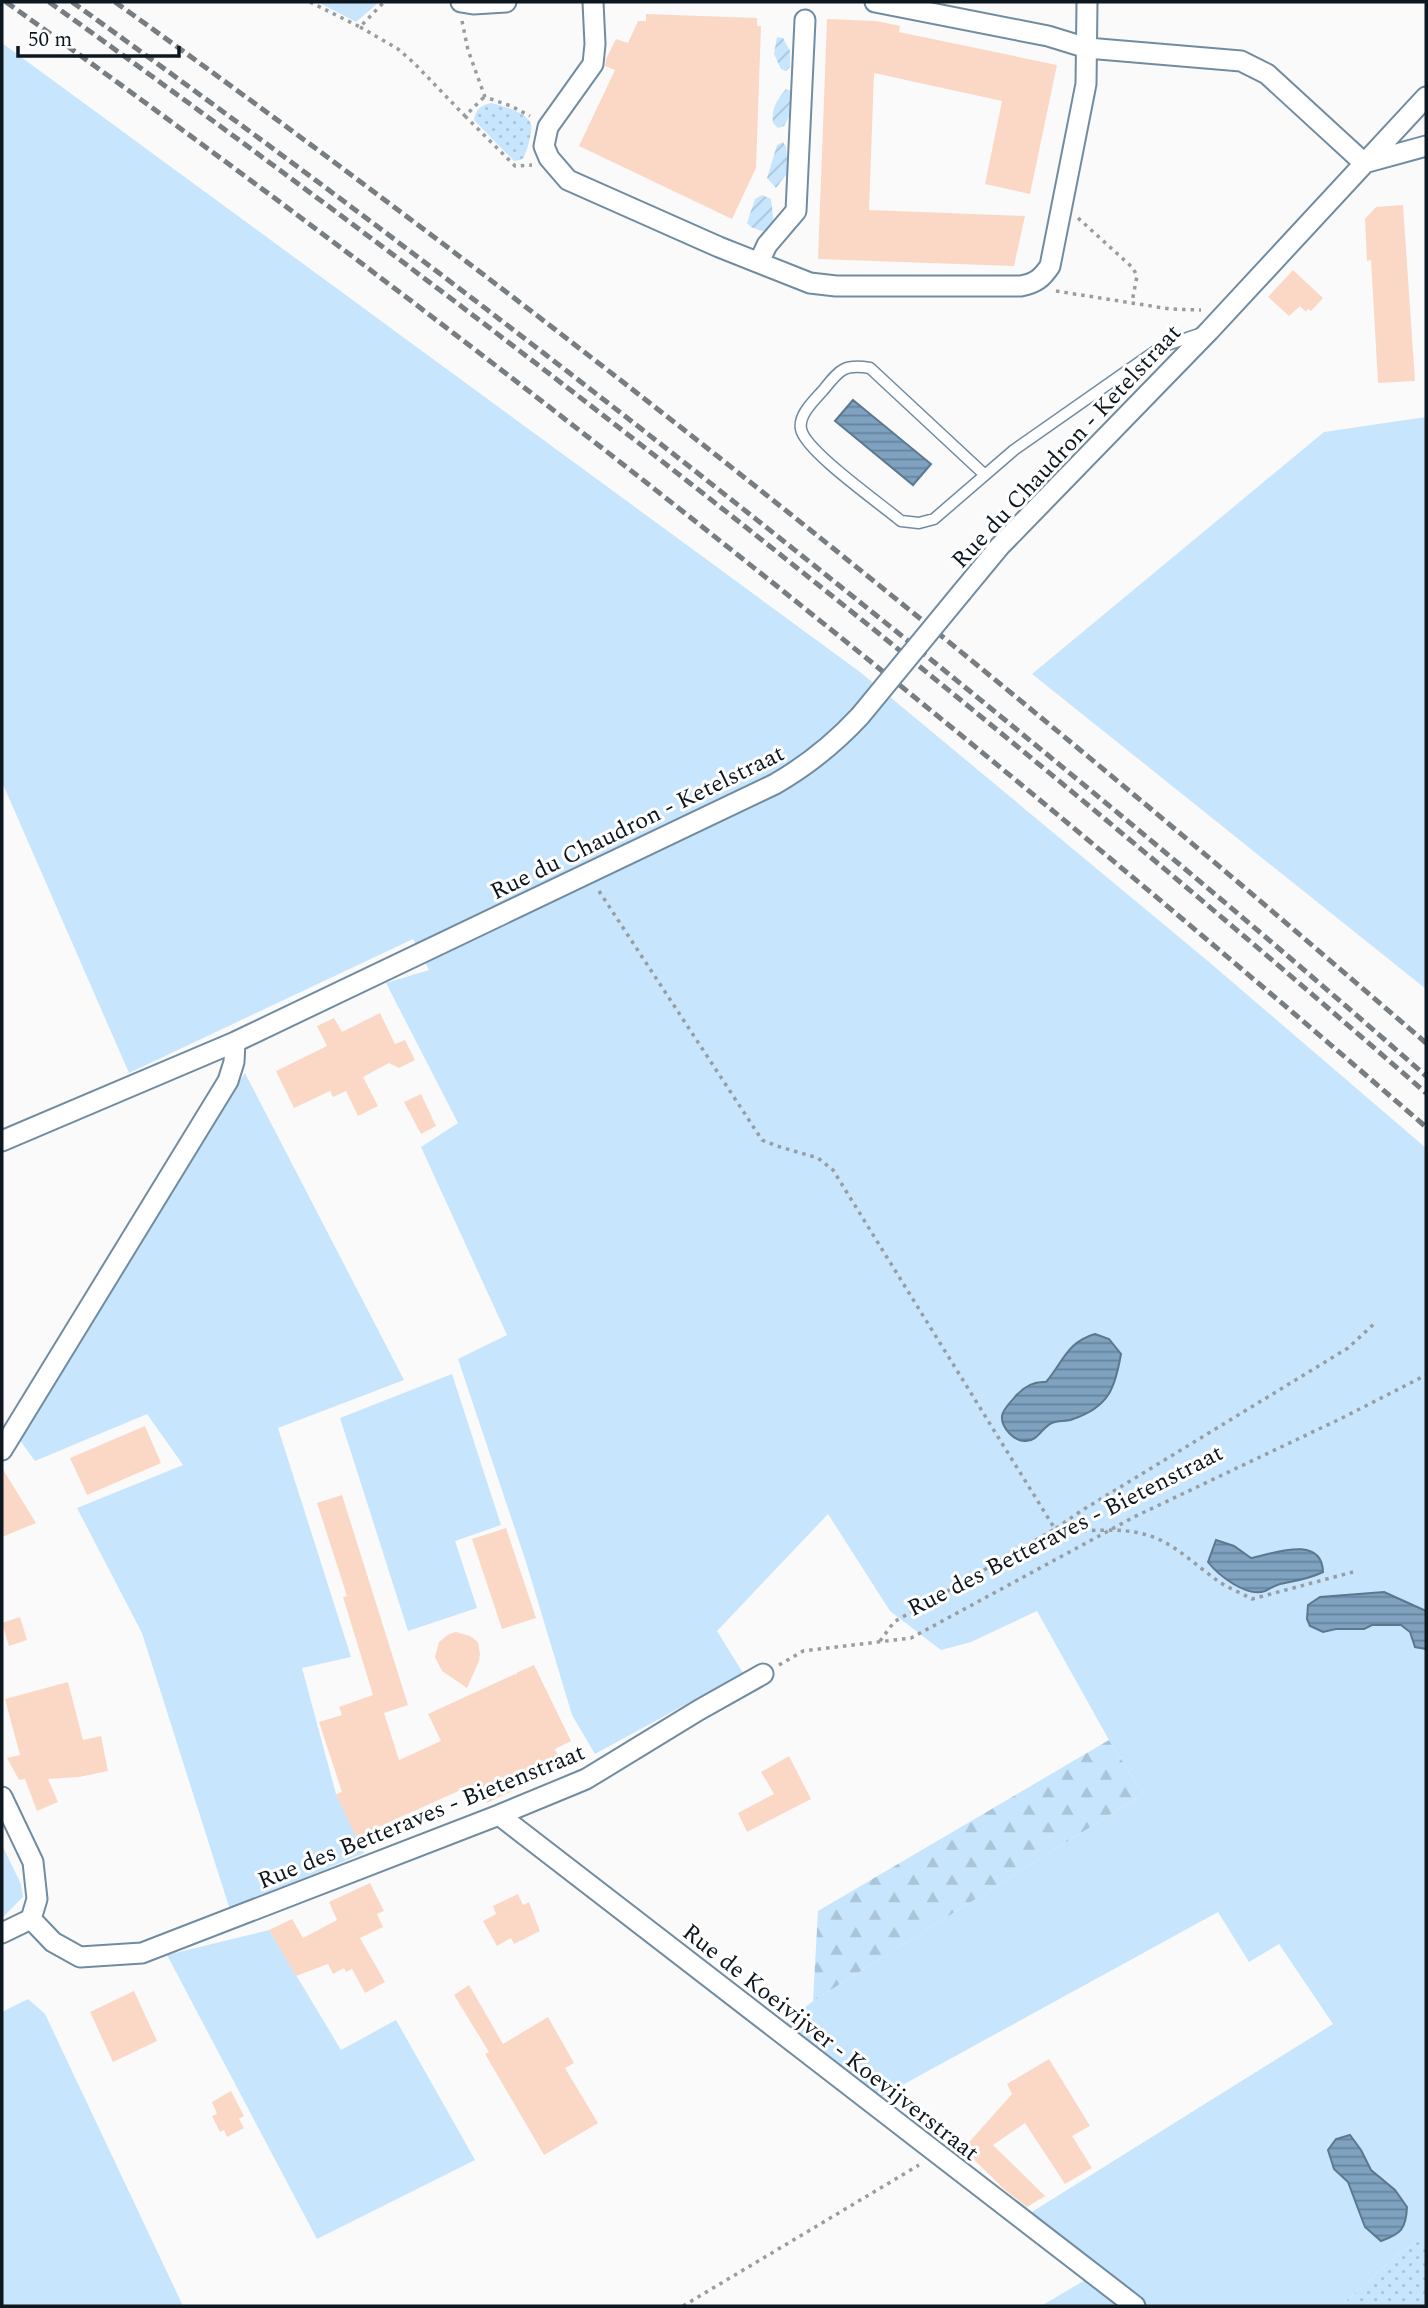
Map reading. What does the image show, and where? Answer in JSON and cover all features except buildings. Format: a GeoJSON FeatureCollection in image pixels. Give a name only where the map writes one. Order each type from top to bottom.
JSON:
{"type":"FeatureCollection","features":[{"type":"Feature","properties":{"kind":"street"},"geometry":{"type":"LineString","coordinates":[[461,8],[473,4],[506,2]]}},
{"type":"Feature","properties":{"kind":"street"},"geometry":{"type":"LineString","coordinates":[[593,2],[593,64],[548,127],[544,146],[549,158],[568,180],[810,284],[836,286],[1021,286],[1034,283],[1050,266],[1086,84],[1087,2]]}},
{"type":"Feature","properties":{"kind":"street"},"geometry":{"type":"LineString","coordinates":[[875,2],[1048,36],[1087,48],[1241,61],[1267,74],[1364,163],[1426,146]]}},
{"type":"Feature","properties":{"kind":"street"},"geometry":{"type":"LineString","coordinates":[[759,262],[767,245],[796,211],[805,20]]}},
{"type":"Feature","properties":{"kind":"street","name":"Rue du Chaudron - Ketelstraat"},"geometry":{"type":"LineString","coordinates":[[2,1141],[235,1042],[589,874],[775,784],[804,767],[831,747],[860,716],[1000,546],[1209,331],[1426,97]]}},
{"type":"Feature","properties":{"kind":"street"},"geometry":{"type":"LineString","coordinates":[[2,1450],[228,1081],[234,1062],[235,1042]]}},
{"type":"Feature","properties":{"kind":"street","name":"Rue des Betteraves - Bietenstraat"},"geometry":{"type":"LineString","coordinates":[[31,1919],[53,1942],[80,1957],[142,1953],[586,1779],[763,1674]]}},
{"type":"Feature","properties":{"kind":"street"},"geometry":{"type":"LineString","coordinates":[[2,1797],[33,1862],[37,1899],[31,1919],[2,1933]]}},
{"type":"Feature","properties":{"kind":"street","name":"Rue de Koeivijver - Koevijverstraat"},"geometry":{"type":"LineString","coordinates":[[499,1815],[1135,2306]]}},
{"type":"Feature","properties":{"kind":"lane"},"geometry":{"type":"LineString","coordinates":[[985,475],[870,368],[852,365],[837,372],[802,416],[801,429],[810,447],[901,521],[919,523],[934,519],[1014,450],[1161,347],[1209,331]]}},
{"type":"Feature","properties":{"kind":"path"},"geometry":{"type":"LineString","coordinates":[[310,2],[398,49],[514,166],[527,167],[549,158]]}},
{"type":"Feature","properties":{"kind":"path"},"geometry":{"type":"LineString","coordinates":[[360,27],[384,2]]}},
{"type":"Feature","properties":{"kind":"path"},"geometry":{"type":"LineString","coordinates":[[461,8],[468,50],[485,96],[518,109],[548,127]]}},
{"type":"Feature","properties":{"kind":"path"},"geometry":{"type":"LineString","coordinates":[[464,116],[485,96]]}},
{"type":"Feature","properties":{"kind":"path"},"geometry":{"type":"LineString","coordinates":[[1063,205],[1133,268],[1137,276],[1132,302]]}},
{"type":"Feature","properties":{"kind":"path"},"geometry":{"type":"LineString","coordinates":[[1034,283],[1062,293],[1170,309],[1203,310]]}},
{"type":"Feature","properties":{"kind":"path"},"geometry":{"type":"LineString","coordinates":[[589,874],[762,1140],[818,1158],[833,1170],[1055,1529]]}},
{"type":"Feature","properties":{"kind":"path"},"geometry":{"type":"LineString","coordinates":[[879,1642],[894,1622],[1055,1529],[1093,1503],[1348,1348],[1376,1322]]}},
{"type":"Feature","properties":{"kind":"path","name":"Rue des Betteraves - Bietenstraat"},"geometry":{"type":"LineString","coordinates":[[763,1674],[803,1651],[911,1638],[1114,1528],[1426,1375]]}},
{"type":"Feature","properties":{"kind":"path"},"geometry":{"type":"LineString","coordinates":[[1055,1529],[1072,1531],[1114,1528],[1156,1538],[1220,1583],[1252,1599],[1353,1572]]}},
{"type":"Feature","properties":{"kind":"path"},"geometry":{"type":"LineString","coordinates":[[683,2306],[936,2155]]}},
{"type":"Feature","properties":{"kind":"green space"},"geometry":{"type":"Polygon","coordinates":[[[318,2],[379,2],[356,22],[318,2]]]}},
{"type":"Feature","properties":{"kind":"green space"},"geometry":{"type":"Polygon","coordinates":[[[777,37],[783,38],[790,51],[790,67],[786,71],[781,69],[774,54],[777,37]]]}},
{"type":"Feature","properties":{"kind":"green space"},"geometry":{"type":"Polygon","coordinates":[[[2,43],[860,672],[1209,962],[1426,1148],[1426,2236],[1396,2256],[1341,2306],[1145,2306],[1027,2215],[1333,2024],[1279,1944],[1249,1962],[1218,1912],[877,2099],[783,2025],[813,2001],[1143,1794],[1109,1740],[1037,1611],[971,1642],[941,1650],[890,1611],[828,1514],[717,1631],[743,1673],[595,1754],[572,1715],[526,1562],[458,1359],[507,1335],[421,1147],[458,1123],[386,983],[429,970],[413,939],[129,1073],[2,782],[2,43]]]}},
{"type":"Feature","properties":{"kind":"green space"},"geometry":{"type":"Polygon","coordinates":[[[786,89],[793,92],[792,111],[784,126],[778,128],[773,123],[773,113],[777,101],[786,89]]]}},
{"type":"Feature","properties":{"kind":"green space"},"geometry":{"type":"Polygon","coordinates":[[[491,103],[519,113],[529,120],[531,131],[528,146],[521,160],[514,161],[474,120],[479,108],[491,103]]]}},
{"type":"Feature","properties":{"kind":"green space"},"geometry":{"type":"Polygon","coordinates":[[[783,142],[786,147],[788,172],[776,188],[767,178],[777,145],[783,142]]]}},
{"type":"Feature","properties":{"kind":"green space"},"geometry":{"type":"Polygon","coordinates":[[[762,195],[771,199],[774,224],[764,232],[747,223],[755,199],[762,195]]]}},
{"type":"Feature","properties":{"kind":"green space"},"geometry":{"type":"Polygon","coordinates":[[[1426,417],[1426,989],[1032,674],[1324,432],[1426,417]]]}},
{"type":"Feature","properties":{"kind":"green space"},"geometry":{"type":"Polygon","coordinates":[[[245,1073],[404,1380],[278,1428],[351,1657],[302,1668],[336,1794],[364,1853],[230,1910],[142,1633],[77,1508],[183,1465],[147,1414],[35,1461],[19,1439],[191,1152],[245,1073]]]}},
{"type":"Feature","properties":{"kind":"green space"},"geometry":{"type":"Polygon","coordinates":[[[452,1374],[501,1525],[455,1541],[477,1608],[408,1631],[340,1418],[452,1374]]]}},
{"type":"Feature","properties":{"kind":"green space"},"geometry":{"type":"Polygon","coordinates":[[[1109,1740],[1143,1794],[813,2001],[818,1911],[1109,1740]]]}},
{"type":"Feature","properties":{"kind":"green space"},"geometry":{"type":"Polygon","coordinates":[[[2,1845],[21,1884],[23,1897],[2,1918],[2,1845]]]}},
{"type":"Feature","properties":{"kind":"green space"},"geometry":{"type":"Polygon","coordinates":[[[269,1930],[341,2050],[396,2020],[475,2160],[317,2239],[167,1955],[269,1930]]]}},
{"type":"Feature","properties":{"kind":"green space"},"geometry":{"type":"Polygon","coordinates":[[[28,1999],[45,2014],[183,2306],[2,2306],[2,2012],[28,1999]]]}},
{"type":"Feature","properties":{"kind":"green space"},"geometry":{"type":"Polygon","coordinates":[[[1426,2236],[1426,2306],[1341,2306],[1396,2256],[1426,2236]]]}},
{"type":"Feature","properties":{"kind":"green space"},"geometry":{"type":"Polygon","coordinates":[[[1087,2279],[1122,2306],[1041,2306],[1087,2279]]]}},
{"type":"Feature","properties":{"kind":"shaded area"},"geometry":{"type":"Polygon","coordinates":[[[853,400],[931,464],[913,485],[835,421],[853,400]]]}},
{"type":"Feature","properties":{"kind":"shaded area"},"geometry":{"type":"Polygon","coordinates":[[[1095,1334],[1109,1339],[1121,1354],[1116,1377],[1108,1395],[1095,1409],[1071,1420],[1052,1423],[1030,1440],[1021,1441],[1013,1436],[1002,1420],[1007,1406],[1024,1388],[1046,1382],[1072,1347],[1095,1334]]]}},
{"type":"Feature","properties":{"kind":"shaded area"},"geometry":{"type":"Polygon","coordinates":[[[1216,1540],[1234,1546],[1251,1558],[1294,1549],[1305,1550],[1314,1553],[1320,1560],[1323,1572],[1265,1591],[1250,1591],[1226,1579],[1208,1562],[1216,1540]]]}},
{"type":"Feature","properties":{"kind":"shaded area"},"geometry":{"type":"Polygon","coordinates":[[[1384,1592],[1426,1611],[1426,1649],[1415,1647],[1410,1632],[1401,1625],[1372,1625],[1364,1629],[1323,1632],[1310,1626],[1307,1619],[1308,1605],[1320,1597],[1384,1592]]]}},
{"type":"Feature","properties":{"kind":"shaded area"},"geometry":{"type":"Polygon","coordinates":[[[1350,2135],[1371,2170],[1395,2190],[1407,2207],[1401,2230],[1381,2241],[1365,2227],[1348,2182],[1334,2169],[1328,2150],[1336,2139],[1350,2135]]]}},
{"type":"Feature","properties":{"kind":"railway"},"geometry":{"type":"LineString","coordinates":[[6,2],[371,271],[730,548],[1081,834],[1426,1127]]}},
{"type":"Feature","properties":{"kind":"railway"},"geometry":{"type":"LineString","coordinates":[[49,2],[403,262],[751,531],[1092,808],[1426,1093]]}},
{"type":"Feature","properties":{"kind":"railway"},"geometry":{"type":"LineString","coordinates":[[72,2],[400,243],[722,492],[1120,815],[1305,970],[1426,1076]]}},
{"type":"Feature","properties":{"kind":"railway"},"geometry":{"type":"LineString","coordinates":[[115,2],[451,250],[782,508],[1107,772],[1426,1043]]}}]}
